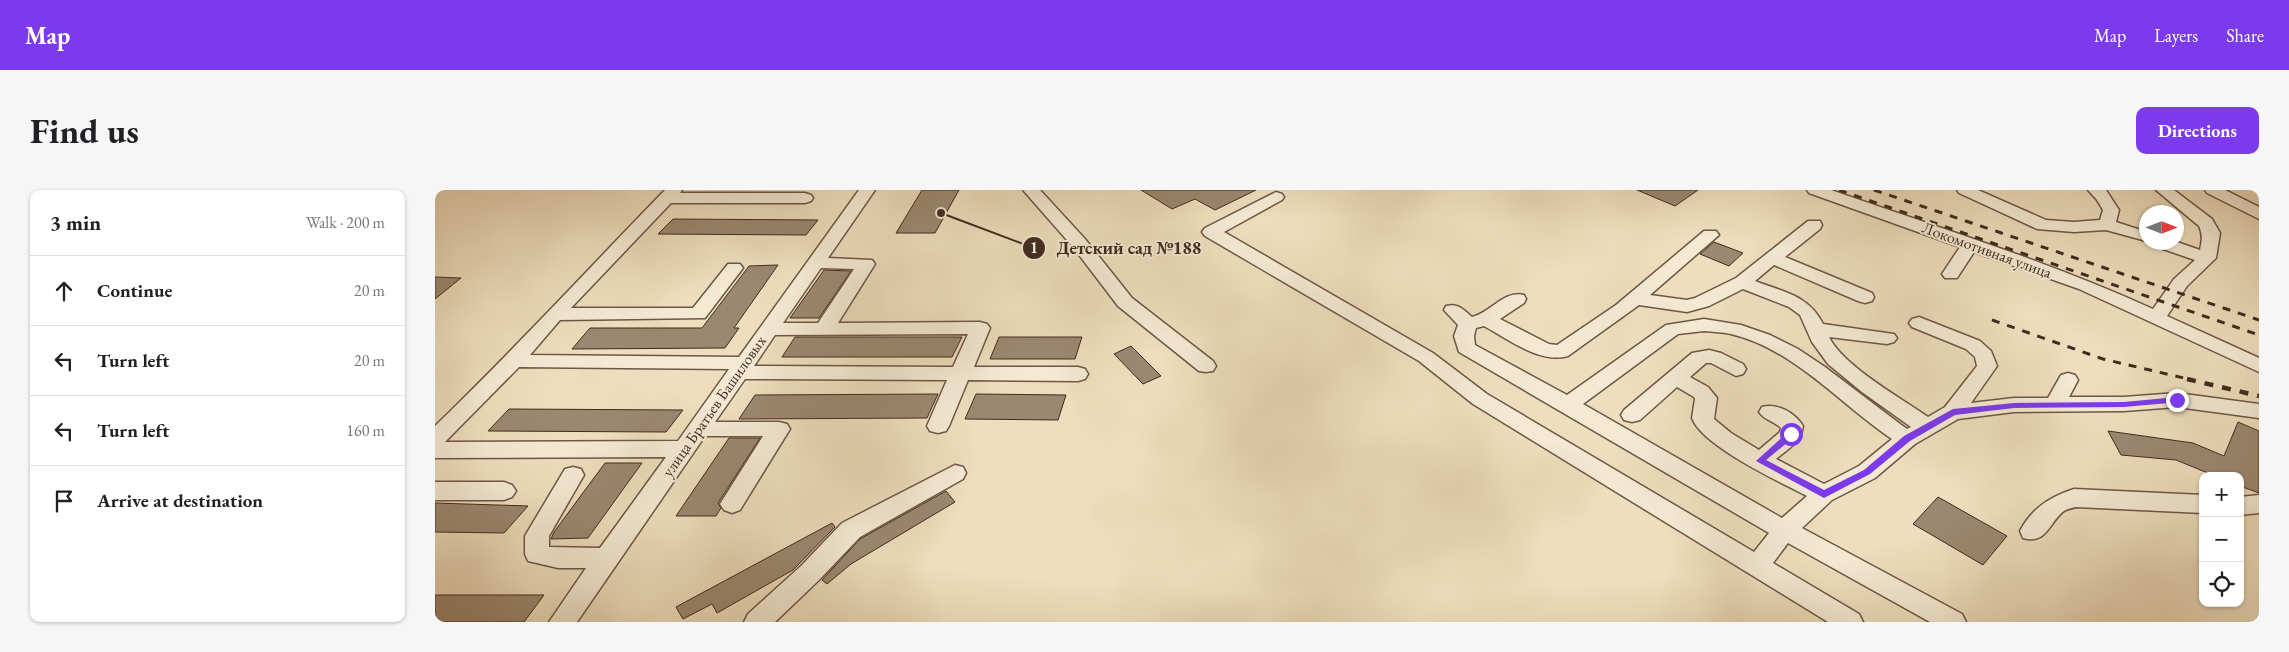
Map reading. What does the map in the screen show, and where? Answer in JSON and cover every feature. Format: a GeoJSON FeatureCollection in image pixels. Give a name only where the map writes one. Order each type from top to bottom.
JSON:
{"type":"FeatureCollection","features":[{"type":"Feature","properties":{"kind":"street","name":"улица Братьев Башиловых"},"geometry":{"type":"LineString","coordinates":[[562,622],[867,190]]}},
{"type":"Feature","properties":{"kind":"street"},"geometry":{"type":"LineString","coordinates":[[1031,190],[1079,243],[1125,302],[1206,366]]}},
{"type":"Feature","properties":{"kind":"street","name":"Локомотивная улица"},"geometry":{"type":"LineString","coordinates":[[1815,190],[2085,285],[2259,366]]}},
{"type":"Feature","properties":{"kind":"street"},"geometry":{"type":"LineString","coordinates":[[1965,190],[2043,225],[2075,227],[2107,224],[2139,235]]}},
{"type":"Feature","properties":{"kind":"street"},"geometry":{"type":"LineString","coordinates":[[2096,190],[2104,197],[2111,210],[2107,224]]}},
{"type":"Feature","properties":{"kind":"street"},"geometry":{"type":"LineString","coordinates":[[2155,317],[2168,303],[2180,283],[2207,258],[2211,233],[2206,224],[2164,190]]}},
{"type":"Feature","properties":{"kind":"street"},"geometry":{"type":"LineString","coordinates":[[2213,190],[2259,214]]}},
{"type":"Feature","properties":{"kind":"street"},"geometry":{"type":"LineString","coordinates":[[2231,190],[2259,198]]}},
{"type":"Feature","properties":{"kind":"street"},"geometry":{"type":"LineString","coordinates":[[435,439],[514,361],[555,314],[669,194],[805,198]]}},
{"type":"Feature","properties":{"kind":"street"},"geometry":{"type":"LineString","coordinates":[[1276,197],[1211,232],[1426,357],[1480,399],[1850,622]]}},
{"type":"Feature","properties":{"kind":"street"},"geometry":{"type":"LineString","coordinates":[[1634,299],[1687,306],[1702,302],[1742,282],[1814,225]]}},
{"type":"Feature","properties":{"kind":"street"},"geometry":{"type":"LineString","coordinates":[[1469,318],[1545,350],[1561,352],[1634,299],[1710,235]]}},
{"type":"Feature","properties":{"kind":"street"},"geometry":{"type":"LineString","coordinates":[[1951,274],[1971,244]]}},
{"type":"Feature","properties":{"kind":"street"},"geometry":{"type":"LineString","coordinates":[[2184,250],[2207,258]]}},
{"type":"Feature","properties":{"kind":"street"},"geometry":{"type":"LineString","coordinates":[[1773,258],[1865,297]]}},
{"type":"Feature","properties":{"kind":"street"},"geometry":{"type":"LineString","coordinates":[[814,263],[866,264],[824,328]]}},
{"type":"Feature","properties":{"kind":"street"},"geometry":{"type":"LineString","coordinates":[[555,314],[698,314],[734,268]]}},
{"type":"Feature","properties":{"kind":"street"},"geometry":{"type":"LineString","coordinates":[[1742,282],[1772,304],[1796,303],[1808,312],[1821,342],[1835,359],[1869,387],[1926,426]]}},
{"type":"Feature","properties":{"kind":"street"},"geometry":{"type":"LineString","coordinates":[[1469,318],[1517,299]]}},
{"type":"Feature","properties":{"kind":"street"},"geometry":{"type":"LineString","coordinates":[[1469,318],[1464,336],[1466,348],[1784,530],[1953,622]]}},
{"type":"Feature","properties":{"kind":"street"},"geometry":{"type":"LineString","coordinates":[[1567,405],[1673,329],[1693,323],[1722,327],[1767,340],[1799,357],[1892,430],[1907,438]]}},
{"type":"Feature","properties":{"kind":"street"},"geometry":{"type":"LineString","coordinates":[[1919,323],[1973,345],[1984,355],[1987,366],[1953,412]]}},
{"type":"Feature","properties":{"kind":"street"},"geometry":{"type":"LineString","coordinates":[[768,329],[980,328],[938,426]]}},
{"type":"Feature","properties":{"kind":"street"},"geometry":{"type":"LineString","coordinates":[[1815,329],[1887,338]]}},
{"type":"Feature","properties":{"kind":"street"},"geometry":{"type":"LineString","coordinates":[[1632,415],[1699,358],[1707,355],[1715,356],[1736,369]]}},
{"type":"Feature","properties":{"kind":"street"},"geometry":{"type":"LineString","coordinates":[[514,361],[961,373],[1078,374]]}},
{"type":"Feature","properties":{"kind":"street"},"geometry":{"type":"LineString","coordinates":[[1677,378],[1701,392],[1706,398],[1702,410],[1704,421],[1711,430],[1760,461],[1824,494]]}},
{"type":"Feature","properties":{"kind":"street"},"geometry":{"type":"LineString","coordinates":[[2055,404],[2068,380]]}},
{"type":"Feature","properties":{"kind":"street"},"geometry":{"type":"LineString","coordinates":[[1757,567],[1784,530],[1824,494],[1867,472],[1907,438],[1953,412],[2014,405],[2124,404],[2177,400],[2259,411]]}},
{"type":"Feature","properties":{"kind":"street"},"geometry":{"type":"LineString","coordinates":[[1760,461],[1791,434],[1792,426],[1784,418],[1770,412]]}},
{"type":"Feature","properties":{"kind":"street"},"geometry":{"type":"LineString","coordinates":[[697,429],[779,428],[732,504]]}},
{"type":"Feature","properties":{"kind":"street"},"geometry":{"type":"LineString","coordinates":[[435,450],[683,449]]}},
{"type":"Feature","properties":{"kind":"street"},"geometry":{"type":"LineString","coordinates":[[757,622],[851,530],[955,473]]}},
{"type":"Feature","properties":{"kind":"street"},"geometry":{"type":"LineString","coordinates":[[573,475],[537,536],[537,554],[558,558],[607,558]]}},
{"type":"Feature","properties":{"kind":"street"},"geometry":{"type":"LineString","coordinates":[[435,491],[504,491]]}},
{"type":"Feature","properties":{"kind":"street"},"geometry":{"type":"LineString","coordinates":[[2032,532],[2056,505],[2074,498],[2199,504]]}},
{"type":"Feature","properties":{"kind":"street"},"geometry":{"type":"LineString","coordinates":[[2244,506],[2259,504]]}},
{"type":"Feature","properties":{"kind":"building"},"geometry":{"type":"Polygon","coordinates":[[[922,190],[959,190],[935,233],[896,233],[922,190]]]}},
{"type":"Feature","properties":{"kind":"building"},"geometry":{"type":"Polygon","coordinates":[[[1141,190],[1256,190],[1215,210],[1195,199],[1172,209],[1141,190]]]}},
{"type":"Feature","properties":{"kind":"building"},"geometry":{"type":"Polygon","coordinates":[[[1637,190],[1698,190],[1675,206],[1637,190]]]}},
{"type":"Feature","properties":{"kind":"building"},"geometry":{"type":"Polygon","coordinates":[[[673,219],[818,220],[806,235],[658,234],[673,219]]]}},
{"type":"Feature","properties":{"kind":"building"},"geometry":{"type":"Polygon","coordinates":[[[1714,242],[1743,253],[1729,266],[1700,254],[1714,242]]]}},
{"type":"Feature","properties":{"kind":"building"},"geometry":{"type":"Polygon","coordinates":[[[778,265],[734,328],[739,328],[725,348],[572,349],[590,328],[702,328],[749,266],[778,265]]]}},
{"type":"Feature","properties":{"kind":"building"},"geometry":{"type":"Polygon","coordinates":[[[824,270],[851,271],[819,318],[790,318],[824,270]]]}},
{"type":"Feature","properties":{"kind":"building"},"geometry":{"type":"Polygon","coordinates":[[[435,277],[461,278],[435,299],[435,277]]]}},
{"type":"Feature","properties":{"kind":"building"},"geometry":{"type":"Polygon","coordinates":[[[795,337],[962,337],[952,357],[782,357],[795,337]]]}},
{"type":"Feature","properties":{"kind":"building"},"geometry":{"type":"Polygon","coordinates":[[[999,337],[1082,337],[1075,359],[990,359],[999,337]]]}},
{"type":"Feature","properties":{"kind":"building"},"geometry":{"type":"Polygon","coordinates":[[[1131,346],[1161,376],[1143,384],[1114,354],[1131,346]]]}},
{"type":"Feature","properties":{"kind":"building"},"geometry":{"type":"Polygon","coordinates":[[[938,394],[927,418],[739,419],[755,395],[938,394]]]}},
{"type":"Feature","properties":{"kind":"building"},"geometry":{"type":"Polygon","coordinates":[[[976,394],[1066,395],[1058,420],[965,419],[976,394]]]}},
{"type":"Feature","properties":{"kind":"building"},"geometry":{"type":"Polygon","coordinates":[[[509,409],[683,410],[666,432],[488,431],[509,409]]]}},
{"type":"Feature","properties":{"kind":"building"},"geometry":{"type":"Polygon","coordinates":[[[2238,422],[2259,431],[2259,493],[2244,487],[2244,472],[2205,472],[2176,460],[2121,455],[2108,431],[2193,443],[2224,456],[2238,422]]]}},
{"type":"Feature","properties":{"kind":"building"},"geometry":{"type":"Polygon","coordinates":[[[729,438],[760,438],[718,503],[721,508],[716,516],[676,516],[729,438]]]}},
{"type":"Feature","properties":{"kind":"building"},"geometry":{"type":"Polygon","coordinates":[[[605,463],[642,463],[588,538],[551,539],[554,532],[605,463]]]}},
{"type":"Feature","properties":{"kind":"building"},"geometry":{"type":"Polygon","coordinates":[[[946,491],[955,502],[851,564],[827,584],[822,580],[860,539],[946,491]]]}},
{"type":"Feature","properties":{"kind":"building"},"geometry":{"type":"Polygon","coordinates":[[[1938,497],[2007,536],[1983,565],[1913,524],[1938,497]]]}},
{"type":"Feature","properties":{"kind":"building"},"geometry":{"type":"Polygon","coordinates":[[[435,503],[528,506],[504,533],[435,532],[435,503]]]}},
{"type":"Feature","properties":{"kind":"building"},"geometry":{"type":"Polygon","coordinates":[[[832,523],[835,527],[793,570],[717,613],[712,604],[683,619],[676,607],[832,523]]]}},
{"type":"Feature","properties":{"kind":"building"},"geometry":{"type":"Polygon","coordinates":[[[435,595],[544,595],[524,622],[435,622],[435,595]]]}},
{"type":"Feature","properties":{"kind":"railway"},"geometry":{"type":"LineString","coordinates":[[1839,190],[2259,335]]}},
{"type":"Feature","properties":{"kind":"railway"},"geometry":{"type":"LineString","coordinates":[[1874,190],[2259,320]]}},
{"type":"Feature","properties":{"kind":"railway"},"geometry":{"type":"LineString","coordinates":[[1992,320],[2103,359],[2192,380]]}},
{"type":"Feature","properties":{"kind":"railway"},"geometry":{"type":"LineString","coordinates":[[2187,379],[2259,396]]}},
{"type":"Feature","properties":{"kind":"place","name":"Детский сад №188"},"geometry":{"type":"Point","coordinates":[941,213]}},
{"type":"Feature","properties":{"kind":"route"},"geometry":{"type":"LineString","coordinates":[[1791,434],[1760,461],[1824,494],[1867,472],[1907,438],[1953,412],[2014,405],[2124,404],[2177,400]]}}]}
